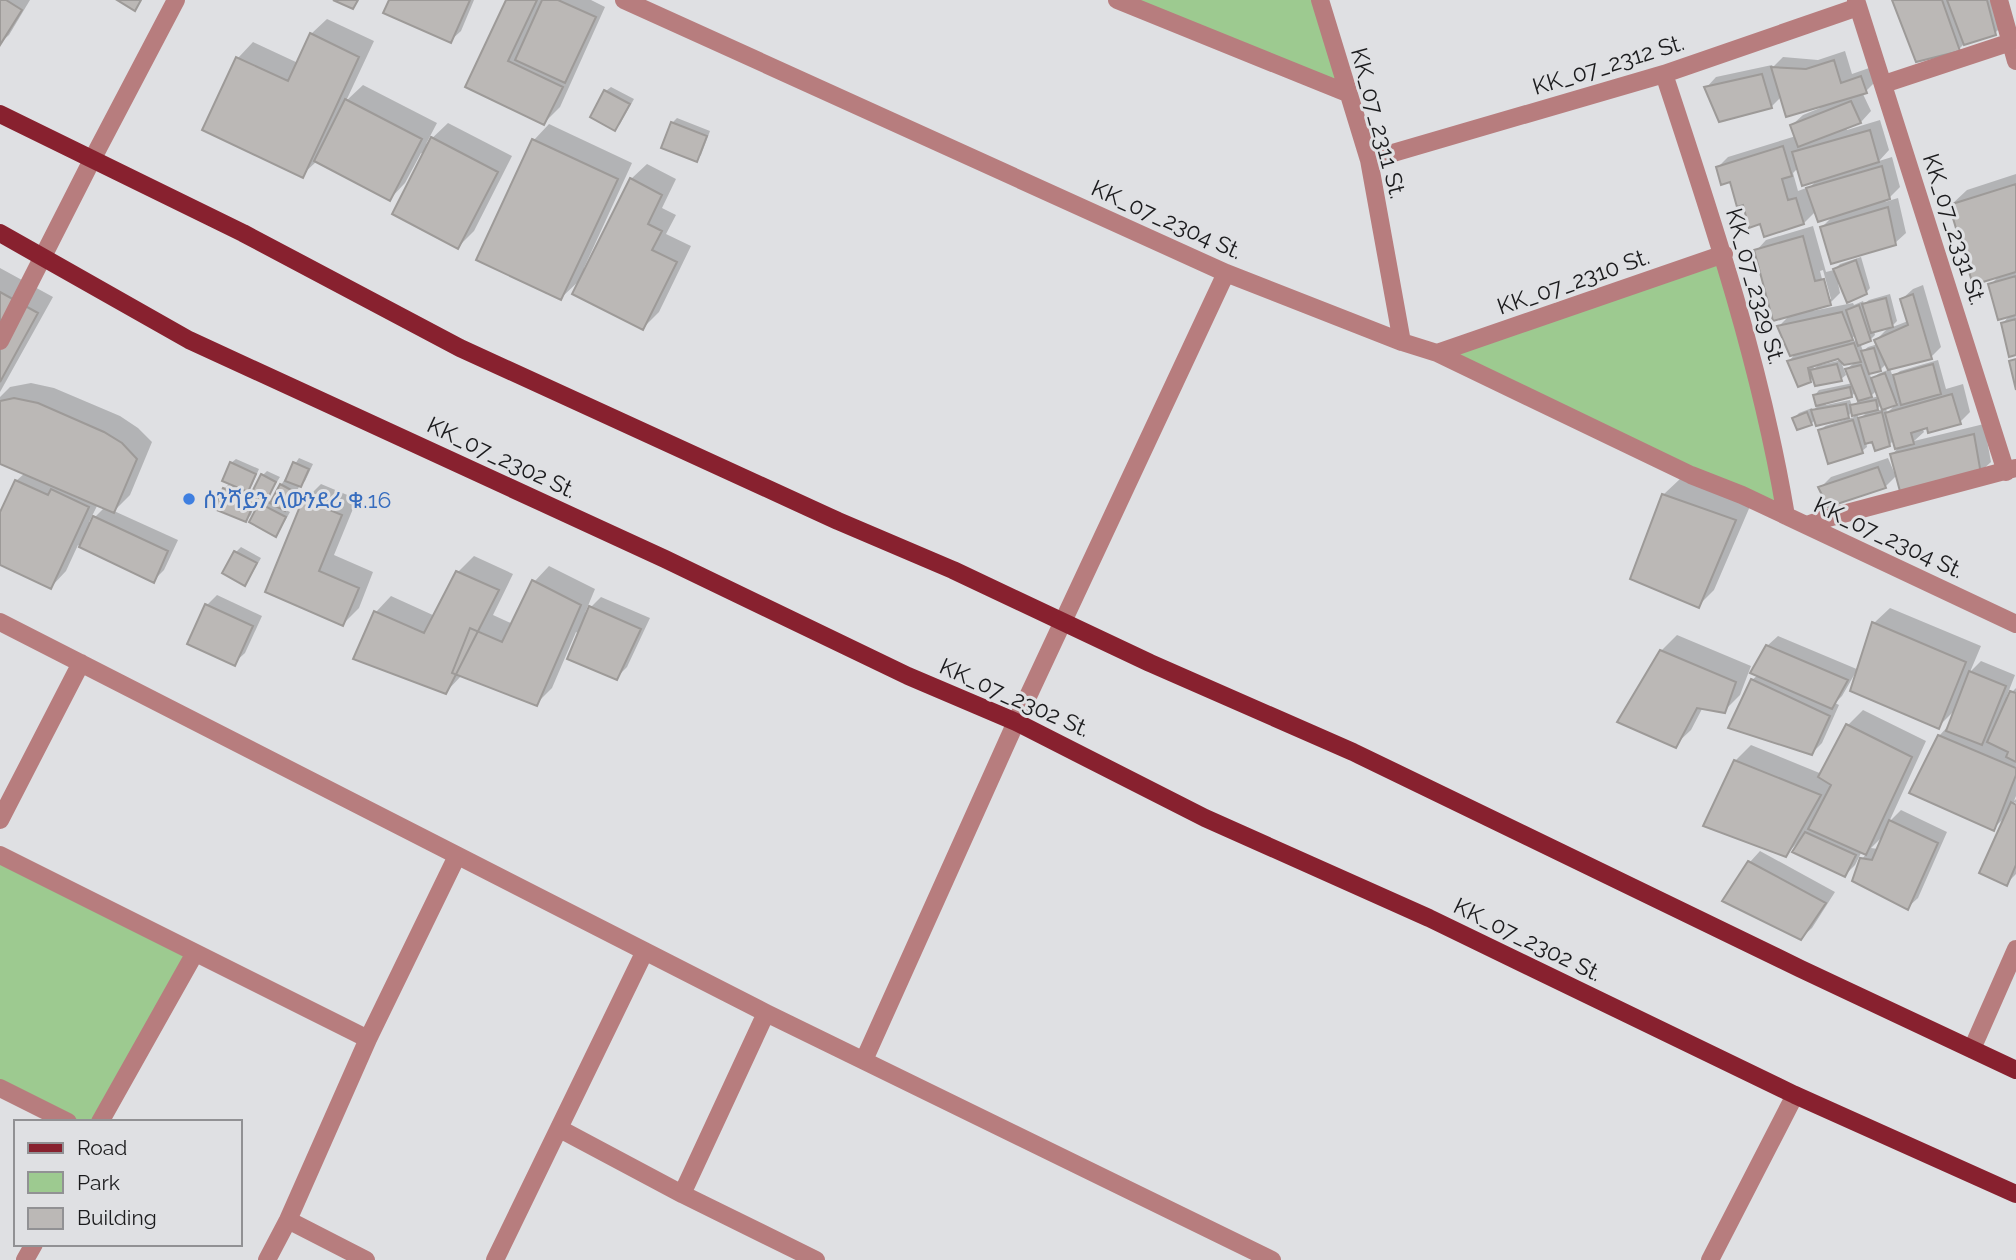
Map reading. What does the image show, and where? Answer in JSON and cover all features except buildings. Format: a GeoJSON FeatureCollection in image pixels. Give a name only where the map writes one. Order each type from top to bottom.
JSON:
{"type":"FeatureCollection","features":[{"type":"Feature","properties":{"kind":"main road"},"geometry":{"type":"LineString","coordinates":[[0,114],[243,233],[460,348],[838,521],[953,570],[1150,663],[1365,758],[2016,1070]]}},
{"type":"Feature","properties":{"kind":"main road","name":"KK_07_2302 St."},"geometry":{"type":"LineString","coordinates":[[0,233],[189,340],[665,559],[908,676],[1016,722],[1205,818],[1429,918],[1795,1095],[2016,1194]]}},
{"type":"Feature","properties":{"kind":"street"},"geometry":{"type":"LineString","coordinates":[[0,341],[176,0]]}},
{"type":"Feature","properties":{"kind":"street","name":"KK_07_2304 St."},"geometry":{"type":"LineString","coordinates":[[624,0],[648,5],[1226,273],[1402,342],[1437,353],[1692,475],[1742,495],[2016,624]]}},
{"type":"Feature","properties":{"kind":"street"},"geometry":{"type":"LineString","coordinates":[[1117,0],[1347,93]]}},
{"type":"Feature","properties":{"kind":"street","name":"KK_07_2311 St."},"geometry":{"type":"LineString","coordinates":[[1320,0],[1368,160],[1402,342]]}},
{"type":"Feature","properties":{"kind":"street"},"geometry":{"type":"LineString","coordinates":[[1999,0],[2016,61]]}},
{"type":"Feature","properties":{"kind":"street","name":"KK_07_2312 St."},"geometry":{"type":"LineString","coordinates":[[1368,160],[1664,74],[1857,4]]}},
{"type":"Feature","properties":{"kind":"street","name":"KK_07_2331 St."},"geometry":{"type":"LineString","coordinates":[[1857,4],[2011,470]]}},
{"type":"Feature","properties":{"kind":"street"},"geometry":{"type":"LineString","coordinates":[[1884,85],[2011,42]]}},
{"type":"Feature","properties":{"kind":"street","name":"KK_07_2329 St."},"geometry":{"type":"LineString","coordinates":[[1664,74],[1724,254],[1776,452],[1786,516]]}},
{"type":"Feature","properties":{"kind":"street","name":"KK_07_2310 St."},"geometry":{"type":"LineString","coordinates":[[1437,353],[1724,254]]}},
{"type":"Feature","properties":{"kind":"street"},"geometry":{"type":"LineString","coordinates":[[864,1060],[1016,722],[1226,273]]}},
{"type":"Feature","properties":{"kind":"street"},"geometry":{"type":"LineString","coordinates":[[1807,526],[1824,519],[2011,470]]}},
{"type":"Feature","properties":{"kind":"street"},"geometry":{"type":"LineString","coordinates":[[0,622],[766,1013],[1272,1260]]}},
{"type":"Feature","properties":{"kind":"street"},"geometry":{"type":"LineString","coordinates":[[0,820],[81,663]]}},
{"type":"Feature","properties":{"kind":"street"},"geometry":{"type":"LineString","coordinates":[[0,855],[368,1039]]}},
{"type":"Feature","properties":{"kind":"street"},"geometry":{"type":"LineString","coordinates":[[267,1260],[288,1220],[368,1039],[457,856]]}},
{"type":"Feature","properties":{"kind":"street"},"geometry":{"type":"LineString","coordinates":[[1972,1049],[2016,949]]}},
{"type":"Feature","properties":{"kind":"street"},"geometry":{"type":"LineString","coordinates":[[495,1260],[645,951]]}},
{"type":"Feature","properties":{"kind":"street"},"geometry":{"type":"LineString","coordinates":[[101,1120],[195,953]]}},
{"type":"Feature","properties":{"kind":"street"},"geometry":{"type":"LineString","coordinates":[[682,1194],[766,1013]]}},
{"type":"Feature","properties":{"kind":"street"},"geometry":{"type":"LineString","coordinates":[[0,1088],[64,1120]]}},
{"type":"Feature","properties":{"kind":"street"},"geometry":{"type":"LineString","coordinates":[[1710,1260],[1795,1095]]}},
{"type":"Feature","properties":{"kind":"street"},"geometry":{"type":"LineString","coordinates":[[560,1129],[682,1194],[816,1260]]}},
{"type":"Feature","properties":{"kind":"street"},"geometry":{"type":"LineString","coordinates":[[288,1220],[366,1260]]}},
{"type":"Feature","properties":{"kind":"green space"},"geometry":{"type":"Polygon","coordinates":[[[1117,0],[1320,0],[1347,93],[1117,0]]]}},
{"type":"Feature","properties":{"kind":"green space"},"geometry":{"type":"Polygon","coordinates":[[[1724,254],[1786,516],[1437,353],[1724,254]]]}},
{"type":"Feature","properties":{"kind":"green space"},"geometry":{"type":"Polygon","coordinates":[[[0,855],[195,953],[101,1120],[64,1120],[0,1088],[0,855]]]}},
{"type":"Feature","properties":{"kind":"place","name":"ሰንሻይን ላውንደሪ ቁ.16"},"geometry":{"type":"Point","coordinates":[189,499]}}]}
